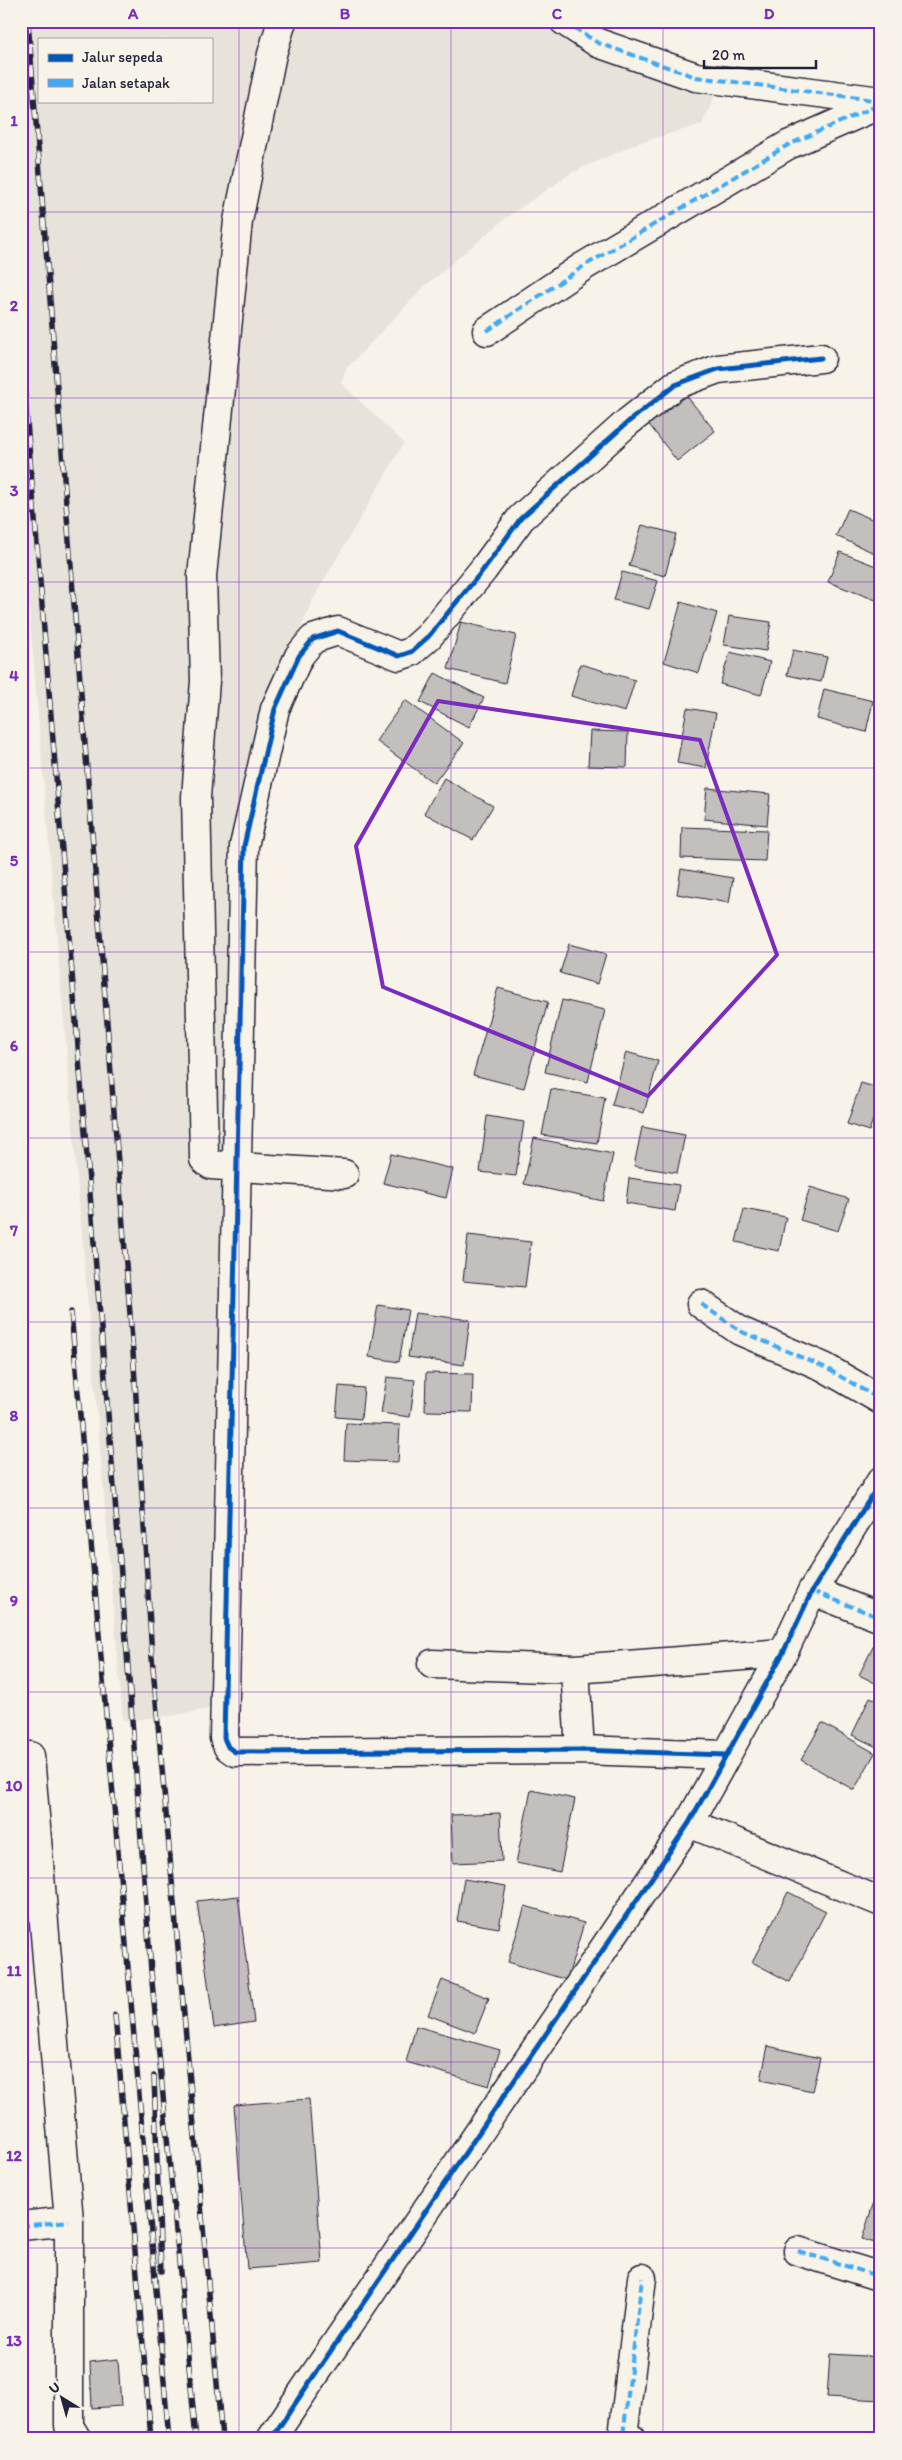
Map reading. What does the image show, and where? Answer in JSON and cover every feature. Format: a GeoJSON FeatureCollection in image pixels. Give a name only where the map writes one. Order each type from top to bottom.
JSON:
{"type":"FeatureCollection","features":[{"type":"Feature","properties":{"kind":"street"},"geometry":{"type":"LineString","coordinates":[[282,21],[272,54],[238,222],[202,576],[205,681],[196,798],[204,1155],[206,1161],[211,1165],[344,1174]]}},
{"type":"Feature","properties":{"kind":"street"},"geometry":{"type":"LineString","coordinates":[[564,21],[598,43],[696,77],[881,102]]}},
{"type":"Feature","properties":{"kind":"street"},"geometry":{"type":"LineString","coordinates":[[487,331],[584,266],[788,145],[881,102]]}},
{"type":"Feature","properties":{"kind":"street"},"geometry":{"type":"LineString","coordinates":[[726,1755],[580,1750],[235,1752],[228,1747],[224,1738],[244,846],[274,709],[299,656],[313,639],[338,631],[399,656],[411,652],[428,637],[477,578],[522,518],[628,422],[675,385],[718,369],[821,358]]}},
{"type":"Feature","properties":{"kind":"street"},"geometry":{"type":"LineString","coordinates":[[701,1304],[740,1331],[824,1367],[881,1400]]}},
{"type":"Feature","properties":{"kind":"street"},"geometry":{"type":"LineString","coordinates":[[271,2439],[689,1823],[783,1653],[812,1591],[881,1481]]}},
{"type":"Feature","properties":{"kind":"street"},"geometry":{"type":"LineString","coordinates":[[812,1591],[881,1618]]}},
{"type":"Feature","properties":{"kind":"street"},"geometry":{"type":"LineString","coordinates":[[432,1664],[575,1669],[783,1653]]}},
{"type":"Feature","properties":{"kind":"street"},"geometry":{"type":"LineString","coordinates":[[575,1669],[580,1750]]}},
{"type":"Feature","properties":{"kind":"street"},"geometry":{"type":"LineString","coordinates":[[30,1756],[69,2221],[69,2426],[77,2439]]}},
{"type":"Feature","properties":{"kind":"street"},"geometry":{"type":"LineString","coordinates":[[689,1823],[881,1902]]}},
{"type":"Feature","properties":{"kind":"street"},"geometry":{"type":"LineString","coordinates":[[21,2226],[69,2221]]}},
{"type":"Feature","properties":{"kind":"street"},"geometry":{"type":"LineString","coordinates":[[798,2251],[881,2277]]}},
{"type":"Feature","properties":{"kind":"street"},"geometry":{"type":"LineString","coordinates":[[626,2438],[642,2278]]}},
{"type":"Feature","properties":{"kind":"highlighted area"},"geometry":{"type":"Polygon","coordinates":[[[438,701],[700,740],[777,955],[648,1096],[383,987],[356,846],[438,701]]]}},
{"type":"Feature","properties":{"kind":"shaded area"},"geometry":{"type":"Polygon","coordinates":[[[21,21],[534,21],[577,46],[663,81],[716,94],[702,124],[636,144],[571,173],[506,218],[426,285],[347,368],[341,383],[404,443],[312,601],[262,720],[224,1253],[213,1488],[214,1708],[170,1716],[123,1721],[21,513],[21,21]]]}},
{"type":"Feature","properties":{"kind":"building"},"geometry":{"type":"Polygon","coordinates":[[[681,389],[715,431],[677,461],[644,418],[681,389]]]}},
{"type":"Feature","properties":{"kind":"building"},"geometry":{"type":"Polygon","coordinates":[[[848,509],[881,523],[881,556],[836,536],[848,509]]]}},
{"type":"Feature","properties":{"kind":"building"},"geometry":{"type":"Polygon","coordinates":[[[642,525],[676,534],[665,576],[629,566],[642,525]]]}},
{"type":"Feature","properties":{"kind":"building"},"geometry":{"type":"Polygon","coordinates":[[[840,552],[881,568],[881,602],[828,582],[840,552]]]}},
{"type":"Feature","properties":{"kind":"building"},"geometry":{"type":"Polygon","coordinates":[[[622,572],[658,581],[649,609],[614,600],[622,572]]]}},
{"type":"Feature","properties":{"kind":"building"},"geometry":{"type":"Polygon","coordinates":[[[681,602],[717,613],[699,673],[664,662],[681,602]]]}},
{"type":"Feature","properties":{"kind":"building"},"geometry":{"type":"Polygon","coordinates":[[[729,616],[771,622],[766,651],[724,645],[729,616]]]}},
{"type":"Feature","properties":{"kind":"building"},"geometry":{"type":"Polygon","coordinates":[[[461,622],[516,635],[505,683],[448,669],[461,622]]]}},
{"type":"Feature","properties":{"kind":"building"},"geometry":{"type":"Polygon","coordinates":[[[793,650],[827,657],[821,682],[787,675],[793,650]]]}},
{"type":"Feature","properties":{"kind":"building"},"geometry":{"type":"Polygon","coordinates":[[[730,652],[770,662],[761,695],[720,684],[730,652]]]}},
{"type":"Feature","properties":{"kind":"building"},"geometry":{"type":"Polygon","coordinates":[[[580,664],[635,680],[625,712],[571,696],[580,664]]]}},
{"type":"Feature","properties":{"kind":"building"},"geometry":{"type":"Polygon","coordinates":[[[435,673],[484,698],[469,727],[420,702],[435,673]]]}},
{"type":"Feature","properties":{"kind":"building"},"geometry":{"type":"Polygon","coordinates":[[[824,689],[873,701],[866,732],[817,719],[824,689]]]}},
{"type":"Feature","properties":{"kind":"building"},"geometry":{"type":"Polygon","coordinates":[[[405,700],[464,743],[434,783],[376,741],[405,700]]]}},
{"type":"Feature","properties":{"kind":"building"},"geometry":{"type":"Polygon","coordinates":[[[687,708],[716,713],[706,768],[677,763],[687,708]]]}},
{"type":"Feature","properties":{"kind":"building"},"geometry":{"type":"Polygon","coordinates":[[[590,731],[628,732],[627,767],[588,766],[590,731]]]}},
{"type":"Feature","properties":{"kind":"building"},"geometry":{"type":"Polygon","coordinates":[[[444,778],[493,806],[473,840],[424,813],[444,778]]]}},
{"type":"Feature","properties":{"kind":"building"},"geometry":{"type":"Polygon","coordinates":[[[707,788],[770,794],[767,825],[704,819],[707,788]]]}},
{"type":"Feature","properties":{"kind":"building"},"geometry":{"type":"Polygon","coordinates":[[[682,827],[767,830],[765,861],[681,858],[682,827]]]}},
{"type":"Feature","properties":{"kind":"building"},"geometry":{"type":"Polygon","coordinates":[[[681,869],[733,878],[729,903],[677,894],[681,869]]]}},
{"type":"Feature","properties":{"kind":"building"},"geometry":{"type":"Polygon","coordinates":[[[569,944],[606,954],[597,984],[560,973],[569,944]]]}},
{"type":"Feature","properties":{"kind":"building"},"geometry":{"type":"Polygon","coordinates":[[[498,988],[548,1002],[524,1088],[473,1075],[498,988]]]}},
{"type":"Feature","properties":{"kind":"building"},"geometry":{"type":"Polygon","coordinates":[[[562,1000],[605,1010],[588,1082],[545,1072],[562,1000]]]}},
{"type":"Feature","properties":{"kind":"building"},"geometry":{"type":"Polygon","coordinates":[[[626,1052],[658,1061],[644,1113],[612,1105],[626,1052]]]}},
{"type":"Feature","properties":{"kind":"building"},"geometry":{"type":"Polygon","coordinates":[[[861,1083],[881,1089],[881,1096],[869,1131],[847,1124],[861,1083]]]}},
{"type":"Feature","properties":{"kind":"building"},"geometry":{"type":"Polygon","coordinates":[[[551,1089],[605,1098],[597,1143],[542,1135],[551,1089]]]}},
{"type":"Feature","properties":{"kind":"building"},"geometry":{"type":"Polygon","coordinates":[[[487,1116],[524,1122],[516,1176],[480,1172],[487,1116]]]}},
{"type":"Feature","properties":{"kind":"building"},"geometry":{"type":"Polygon","coordinates":[[[642,1127],[685,1135],[677,1173],[634,1166],[642,1127]]]}},
{"type":"Feature","properties":{"kind":"building"},"geometry":{"type":"Polygon","coordinates":[[[534,1138],[613,1154],[603,1201],[524,1184],[534,1138]]]}},
{"type":"Feature","properties":{"kind":"building"},"geometry":{"type":"Polygon","coordinates":[[[391,1154],[453,1169],[446,1198],[383,1183],[391,1154]]]}},
{"type":"Feature","properties":{"kind":"building"},"geometry":{"type":"Polygon","coordinates":[[[629,1178],[679,1185],[675,1211],[626,1203],[629,1178]]]}},
{"type":"Feature","properties":{"kind":"building"},"geometry":{"type":"Polygon","coordinates":[[[810,1187],[849,1199],[838,1231],[800,1220],[810,1187]]]}},
{"type":"Feature","properties":{"kind":"building"},"geometry":{"type":"Polygon","coordinates":[[[744,1209],[786,1217],[779,1251],[736,1242],[744,1209]]]}},
{"type":"Feature","properties":{"kind":"building"},"geometry":{"type":"Polygon","coordinates":[[[468,1235],[531,1242],[525,1287],[463,1281],[468,1235]]]}},
{"type":"Feature","properties":{"kind":"building"},"geometry":{"type":"Polygon","coordinates":[[[378,1305],[408,1310],[399,1362],[369,1357],[378,1305]]]}},
{"type":"Feature","properties":{"kind":"building"},"geometry":{"type":"Polygon","coordinates":[[[415,1313],[470,1320],[464,1365],[408,1357],[415,1313]]]}},
{"type":"Feature","properties":{"kind":"building"},"geometry":{"type":"Polygon","coordinates":[[[426,1373],[473,1374],[472,1412],[425,1411],[426,1373]]]}},
{"type":"Feature","properties":{"kind":"building"},"geometry":{"type":"Polygon","coordinates":[[[387,1377],[415,1380],[410,1417],[381,1413],[387,1377]]]}},
{"type":"Feature","properties":{"kind":"building"},"geometry":{"type":"Polygon","coordinates":[[[339,1386],[364,1388],[361,1419],[336,1417],[339,1386]]]}},
{"type":"Feature","properties":{"kind":"building"},"geometry":{"type":"Polygon","coordinates":[[[346,1423],[400,1425],[398,1462],[344,1460],[346,1423]]]}},
{"type":"Feature","properties":{"kind":"building"},"geometry":{"type":"Polygon","coordinates":[[[878,1637],[881,1639],[881,1686],[859,1675],[878,1637]]]}},
{"type":"Feature","properties":{"kind":"building"},"geometry":{"type":"Polygon","coordinates":[[[870,1697],[881,1702],[881,1749],[852,1735],[870,1697]]]}},
{"type":"Feature","properties":{"kind":"building"},"geometry":{"type":"Polygon","coordinates":[[[822,1723],[875,1753],[854,1790],[801,1760],[822,1723]]]}},
{"type":"Feature","properties":{"kind":"building"},"geometry":{"type":"Polygon","coordinates":[[[531,1790],[575,1799],[560,1872],[516,1863],[531,1790]]]}},
{"type":"Feature","properties":{"kind":"building"},"geometry":{"type":"Polygon","coordinates":[[[500,1813],[502,1861],[453,1863],[451,1815],[500,1813]]]}},
{"type":"Feature","properties":{"kind":"building"},"geometry":{"type":"Polygon","coordinates":[[[464,1879],[506,1886],[499,1928],[457,1921],[464,1879]]]}},
{"type":"Feature","properties":{"kind":"building"},"geometry":{"type":"Polygon","coordinates":[[[788,1892],[826,1911],[790,1982],[752,1962],[788,1892]]]}},
{"type":"Feature","properties":{"kind":"building"},"geometry":{"type":"Polygon","coordinates":[[[238,1896],[254,2022],[214,2028],[197,1901],[238,1896]]]}},
{"type":"Feature","properties":{"kind":"building"},"geometry":{"type":"Polygon","coordinates":[[[525,1906],[584,1923],[567,1980],[508,1962],[525,1906]]]}},
{"type":"Feature","properties":{"kind":"building"},"geometry":{"type":"Polygon","coordinates":[[[442,1980],[489,1998],[475,2033],[428,2015],[442,1980]]]}},
{"type":"Feature","properties":{"kind":"building"},"geometry":{"type":"Polygon","coordinates":[[[416,2026],[500,2050],[489,2086],[406,2062],[416,2026]]]}},
{"type":"Feature","properties":{"kind":"building"},"geometry":{"type":"Polygon","coordinates":[[[768,2046],[820,2058],[812,2091],[761,2080],[768,2046]]]}},
{"type":"Feature","properties":{"kind":"building"},"geometry":{"type":"Polygon","coordinates":[[[309,2099],[322,2263],[247,2269],[234,2105],[309,2099]]]}},
{"type":"Feature","properties":{"kind":"building"},"geometry":{"type":"Polygon","coordinates":[[[878,2189],[881,2190],[881,2245],[862,2239],[878,2189]]]}},
{"type":"Feature","properties":{"kind":"building"},"geometry":{"type":"Polygon","coordinates":[[[830,2354],[881,2357],[881,2400],[827,2397],[830,2354]]]}},
{"type":"Feature","properties":{"kind":"building"},"geometry":{"type":"Polygon","coordinates":[[[118,2359],[121,2406],[92,2408],[90,2362],[118,2359]]]}},
{"type":"Feature","properties":{"kind":"railway"},"geometry":{"type":"LineString","coordinates":[[28,21],[134,1365],[152,1657],[222,2439]]}},
{"type":"Feature","properties":{"kind":"railway"},"geometry":{"type":"LineString","coordinates":[[21,348],[120,1561],[151,1971],[196,2439]]}},
{"type":"Feature","properties":{"kind":"railway"},"geometry":{"type":"LineString","coordinates":[[71,1312],[169,2439]]}},
{"type":"Feature","properties":{"kind":"railway"},"geometry":{"type":"LineString","coordinates":[[115,2015],[151,2439]]}},
{"type":"Feature","properties":{"kind":"railway"},"geometry":{"type":"LineString","coordinates":[[154,2076],[161,2271]]}},
{"type":"Feature","properties":{"kind":"marked path"},"geometry":{"type":"LineString","coordinates":[[564,21],[598,43],[696,77],[881,101]]}},
{"type":"Feature","properties":{"kind":"marked path"},"geometry":{"type":"LineString","coordinates":[[487,331],[584,266],[788,145],[881,104]]}},
{"type":"Feature","properties":{"kind":"marked path"},"geometry":{"type":"LineString","coordinates":[[701,1304],[740,1331],[824,1367],[881,1400]]}},
{"type":"Feature","properties":{"kind":"marked path"},"geometry":{"type":"LineString","coordinates":[[812,1591],[881,1618]]}},
{"type":"Feature","properties":{"kind":"marked path"},"geometry":{"type":"LineString","coordinates":[[21,2226],[69,2221]]}},
{"type":"Feature","properties":{"kind":"marked path"},"geometry":{"type":"LineString","coordinates":[[798,2251],[881,2277]]}},
{"type":"Feature","properties":{"kind":"marked path"},"geometry":{"type":"LineString","coordinates":[[632,2439],[623,2436],[642,2278]]}},
{"type":"Feature","properties":{"kind":"cycle path"},"geometry":{"type":"LineString","coordinates":[[726,1755],[580,1750],[235,1752],[228,1747],[224,1738],[244,846],[275,709],[299,656],[313,639],[338,631],[399,656],[411,652],[428,637],[483,570],[521,518],[628,422],[675,385],[718,369],[821,358]]}},
{"type":"Feature","properties":{"kind":"cycle path"},"geometry":{"type":"LineString","coordinates":[[271,2439],[689,1823],[783,1653],[812,1591],[881,1481]]}}]}
